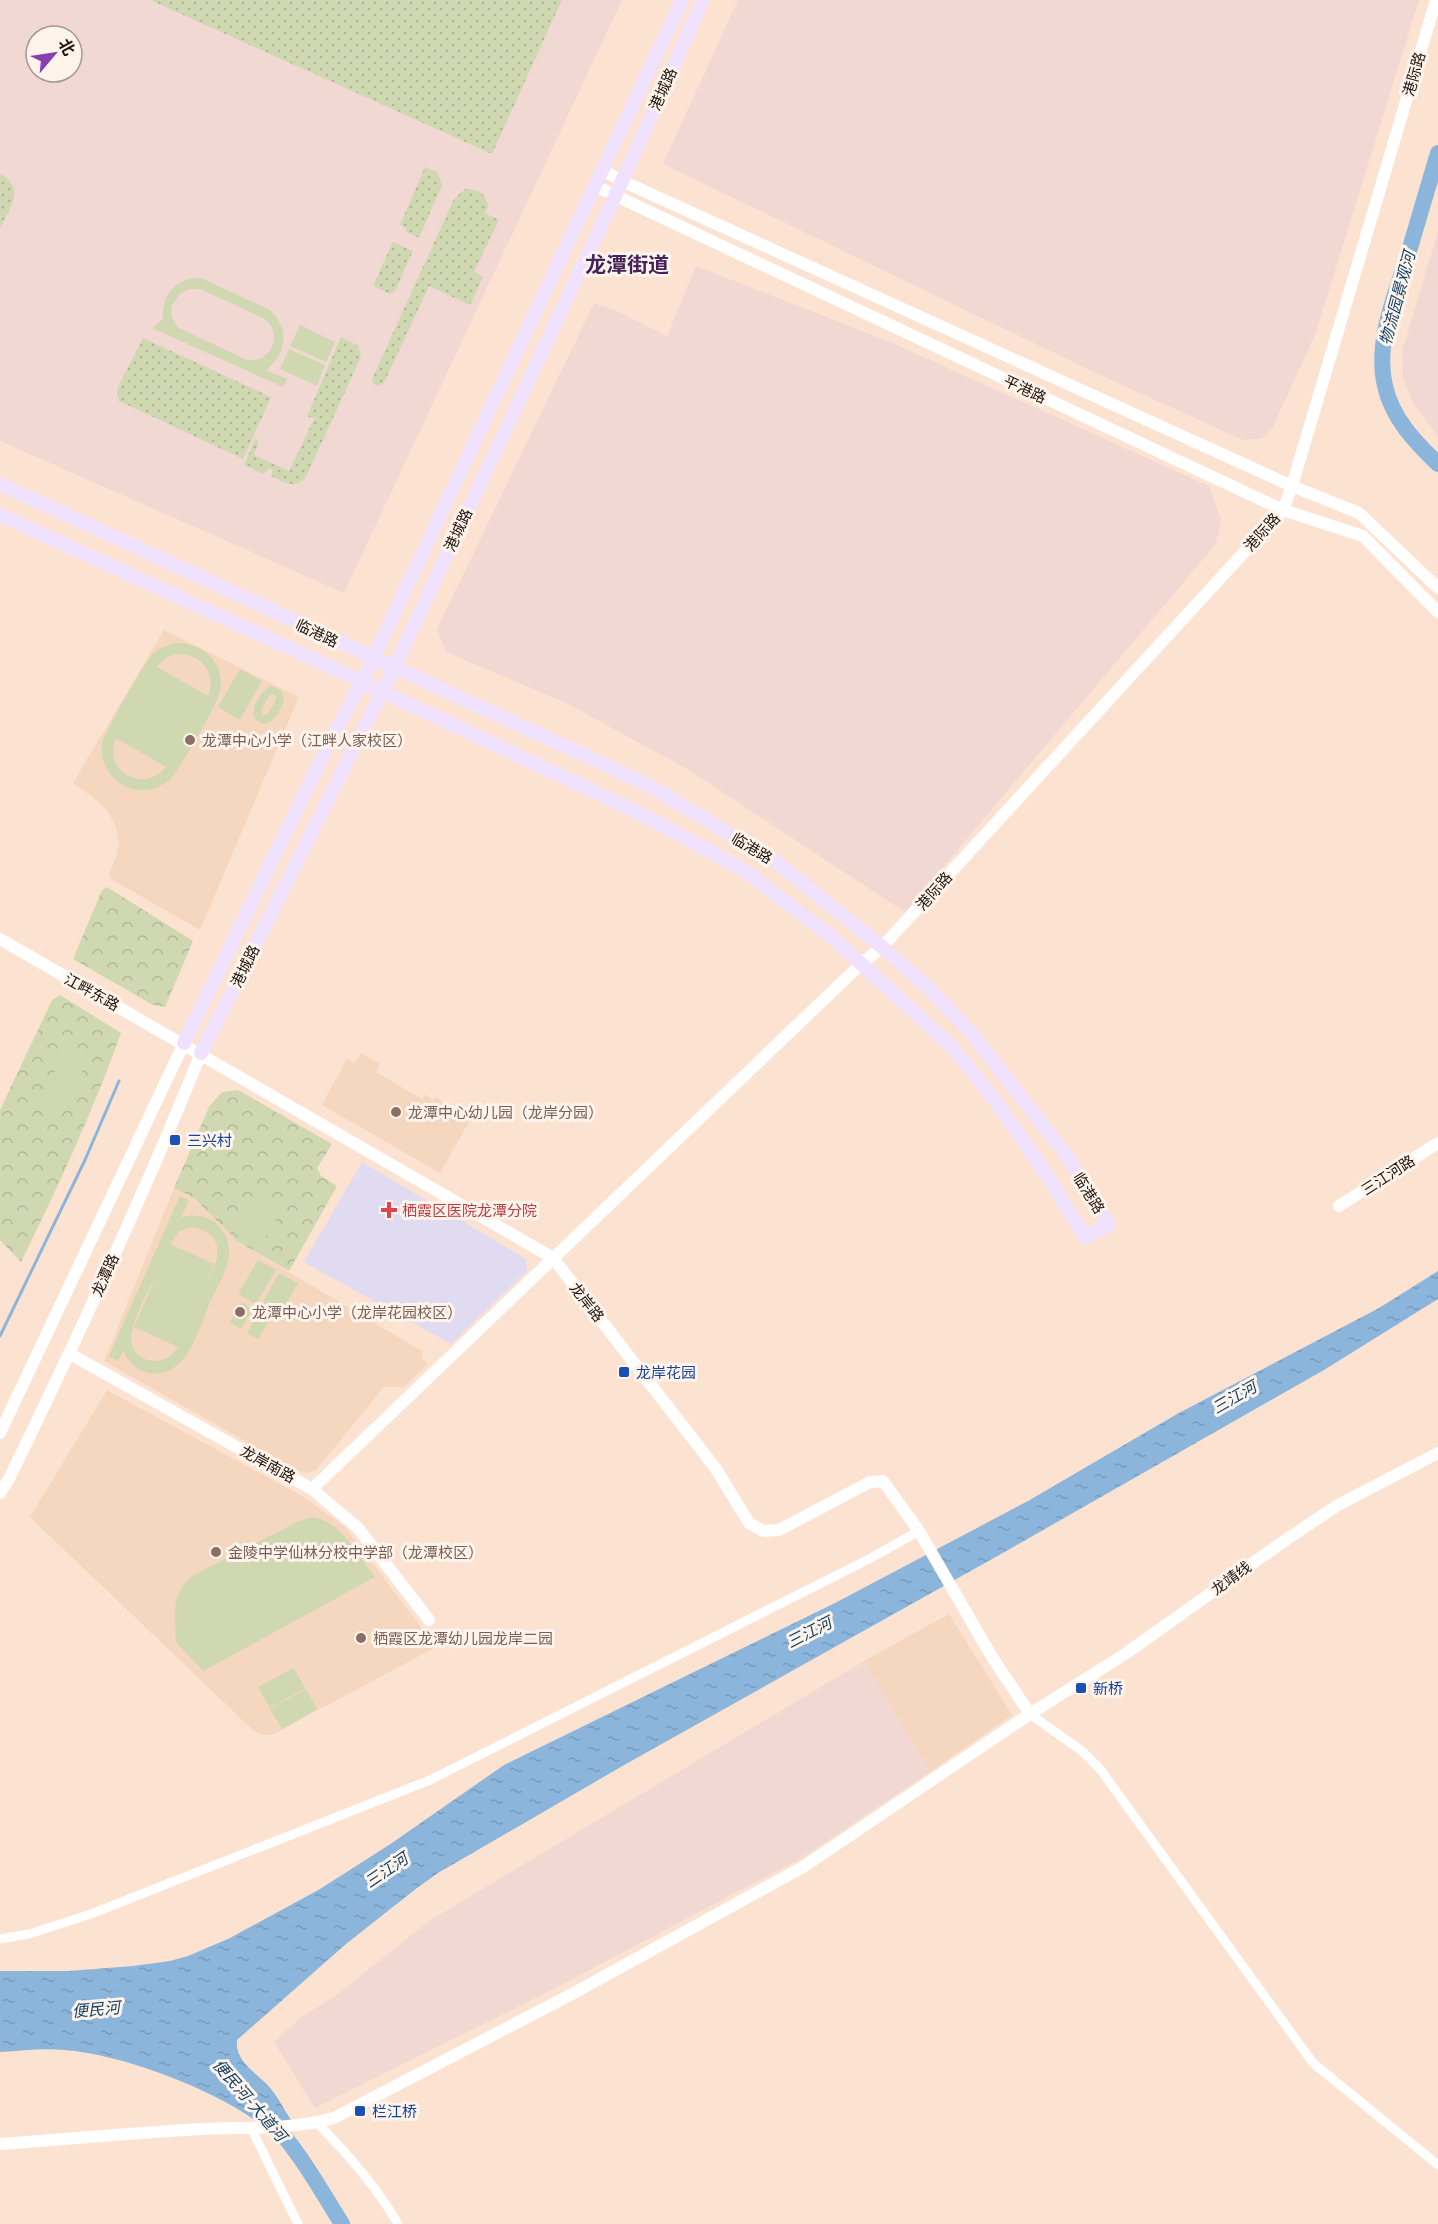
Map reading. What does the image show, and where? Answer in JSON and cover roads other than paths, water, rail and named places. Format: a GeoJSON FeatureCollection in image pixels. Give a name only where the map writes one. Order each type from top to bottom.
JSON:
{"type":"FeatureCollection","features":[{"type":"Feature","properties":{"kind":"main road","name":"港城路"},"geometry":{"type":"LineString","coordinates":[[184,1043],[327,747],[362,682],[682,0]]}},
{"type":"Feature","properties":{"kind":"main road","name":"港城路"},"geometry":{"type":"LineString","coordinates":[[201,1053],[394,668],[622,181],[704,0]]}},
{"type":"Feature","properties":{"kind":"main road","name":"临港路"},"geometry":{"type":"LineString","coordinates":[[0,484],[648,785],[776,862],[882,947],[925,985],[971,1033],[1064,1152],[1109,1224],[1085,1237],[1045,1172],[997,1103],[954,1049],[832,937],[742,869],[639,813],[0,515]]}},
{"type":"Feature","properties":{"kind":"street","name":"港际路"},"geometry":{"type":"LineString","coordinates":[[312,1489],[861,964],[882,947],[1283,510],[1436,0]]}},
{"type":"Feature","properties":{"kind":"street","name":"平港路"},"geometry":{"type":"LineString","coordinates":[[602,171],[1292,486],[1359,513],[1438,588]]}},
{"type":"Feature","properties":{"kind":"street","name":"平港路"},"geometry":{"type":"LineString","coordinates":[[595,186],[614,197],[1283,510],[1363,536],[1438,612]]}},
{"type":"Feature","properties":{"kind":"street","name":"江畔东路"},"geometry":{"type":"LineString","coordinates":[[0,939],[184,1043]]}},
{"type":"Feature","properties":{"kind":"street","name":"龙岸路"},"geometry":{"type":"LineString","coordinates":[[184,1043],[553,1258],[716,1469],[749,1523],[763,1531],[778,1530],[870,1482],[884,1481],[919,1531]]}},
{"type":"Feature","properties":{"kind":"street","name":"龙潭路"},"geometry":{"type":"LineString","coordinates":[[0,1433],[184,1043]]}},
{"type":"Feature","properties":{"kind":"street","name":"龙潭路"},"geometry":{"type":"LineString","coordinates":[[0,1493],[70,1354],[170,1132],[201,1053]]}},
{"type":"Feature","properties":{"kind":"street","name":"三江河路"},"geometry":{"type":"LineString","coordinates":[[1339,1206],[1438,1143]]}},
{"type":"Feature","properties":{"kind":"street","name":"龙岸南路"},"geometry":{"type":"LineString","coordinates":[[70,1354],[312,1489],[358,1528],[429,1620]]}},
{"type":"Feature","properties":{"kind":"street","name":"龙靖线"},"geometry":{"type":"LineString","coordinates":[[0,2144],[312,2123],[350,2110],[561,1999],[803,1867],[1030,1714],[1128,1652],[1338,1505],[1438,1453]]}},
{"type":"Feature","properties":{"kind":"street"},"geometry":{"type":"LineString","coordinates":[[0,1939],[29,1934],[92,1914],[430,1780],[869,1559],[919,1531],[992,1657],[1030,1714],[1082,1751],[1100,1769],[1313,2063],[1438,2165]]}},
{"type":"Feature","properties":{"kind":"street"},"geometry":{"type":"LineString","coordinates":[[312,2123],[333,2139],[390,2210],[398,2224]]}},
{"type":"Feature","properties":{"kind":"street"},"geometry":{"type":"LineString","coordinates":[[254,2128],[298,2224]]}},
{"type":"Feature","properties":{"kind":"water"},"geometry":{"type":"Polygon","coordinates":[[[1438,1271],[1438,1299],[1324,1370],[626,1764],[438,1873],[417,1888],[346,1944],[237,2040],[237,2048],[244,2061],[271,2089],[295,2125],[264,2127],[222,2100],[196,2088],[169,2076],[114,2059],[56,2049],[0,2052],[0,1971],[69,1971],[170,1961],[230,1938],[320,1889],[389,1845],[504,1765],[835,1603],[1028,1501],[1177,1414],[1379,1308],[1438,1271]]]}},
{"type":"Feature","properties":{"kind":"waterway","name":"物流园景观河"},"geometry":{"type":"LineString","coordinates":[[1438,153],[1387,321],[1382,354],[1385,386],[1393,409],[1413,438],[1438,464]]}},
{"type":"Feature","properties":{"kind":"waterway"},"geometry":{"type":"LineString","coordinates":[[0,1336],[85,1160],[119,1081]]}},
{"type":"Feature","properties":{"kind":"waterway","name":"便民河-大道河"},"geometry":{"type":"LineString","coordinates":[[266,2116],[298,2154],[342,2224]]}},
{"type":"Feature","properties":{"kind":"place","name":"龙潭中心小学（江畔人家校区）"},"geometry":{"type":"Point","coordinates":[190,740]}},
{"type":"Feature","properties":{"kind":"place","name":"龙潭中心幼儿园（龙岸分园）"},"geometry":{"type":"Point","coordinates":[396,1112]}},
{"type":"Feature","properties":{"kind":"place","name":"三兴村"},"geometry":{"type":"Point","coordinates":[175,1140]}},
{"type":"Feature","properties":{"kind":"place","name":"栖霞区医院龙潭分院"},"geometry":{"type":"Point","coordinates":[389,1210]}},
{"type":"Feature","properties":{"kind":"place","name":"龙潭中心小学（龙岸花园校区）"},"geometry":{"type":"Point","coordinates":[240,1312]}},
{"type":"Feature","properties":{"kind":"place","name":"龙岸花园"},"geometry":{"type":"Point","coordinates":[624,1372]}},
{"type":"Feature","properties":{"kind":"place","name":"金陵中学仙林分校中学部（龙潭校区）"},"geometry":{"type":"Point","coordinates":[216,1552]}},
{"type":"Feature","properties":{"kind":"place","name":"栖霞区龙潭幼儿园龙岸二园"},"geometry":{"type":"Point","coordinates":[361,1638]}},
{"type":"Feature","properties":{"kind":"place","name":"新桥"},"geometry":{"type":"Point","coordinates":[1081,1688]}},
{"type":"Feature","properties":{"kind":"place","name":"栏江桥"},"geometry":{"type":"Point","coordinates":[360,2111]}},
{"type":"Feature","properties":{"kind":"district","name":"龙潭街道"},"geometry":{"type":"Point","coordinates":[627,264]}},
{"type":"Feature","properties":{"kind":"water label","name":"三江河"},"geometry":{"type":"Point","coordinates":[1234,1397]}},
{"type":"Feature","properties":{"kind":"water label","name":"三江河"},"geometry":{"type":"Point","coordinates":[809,1632]}},
{"type":"Feature","properties":{"kind":"water label","name":"三江河"},"geometry":{"type":"Point","coordinates":[386,1870]}},
{"type":"Feature","properties":{"kind":"water label","name":"便民河"},"geometry":{"type":"Point","coordinates":[96,2009]}}]}
